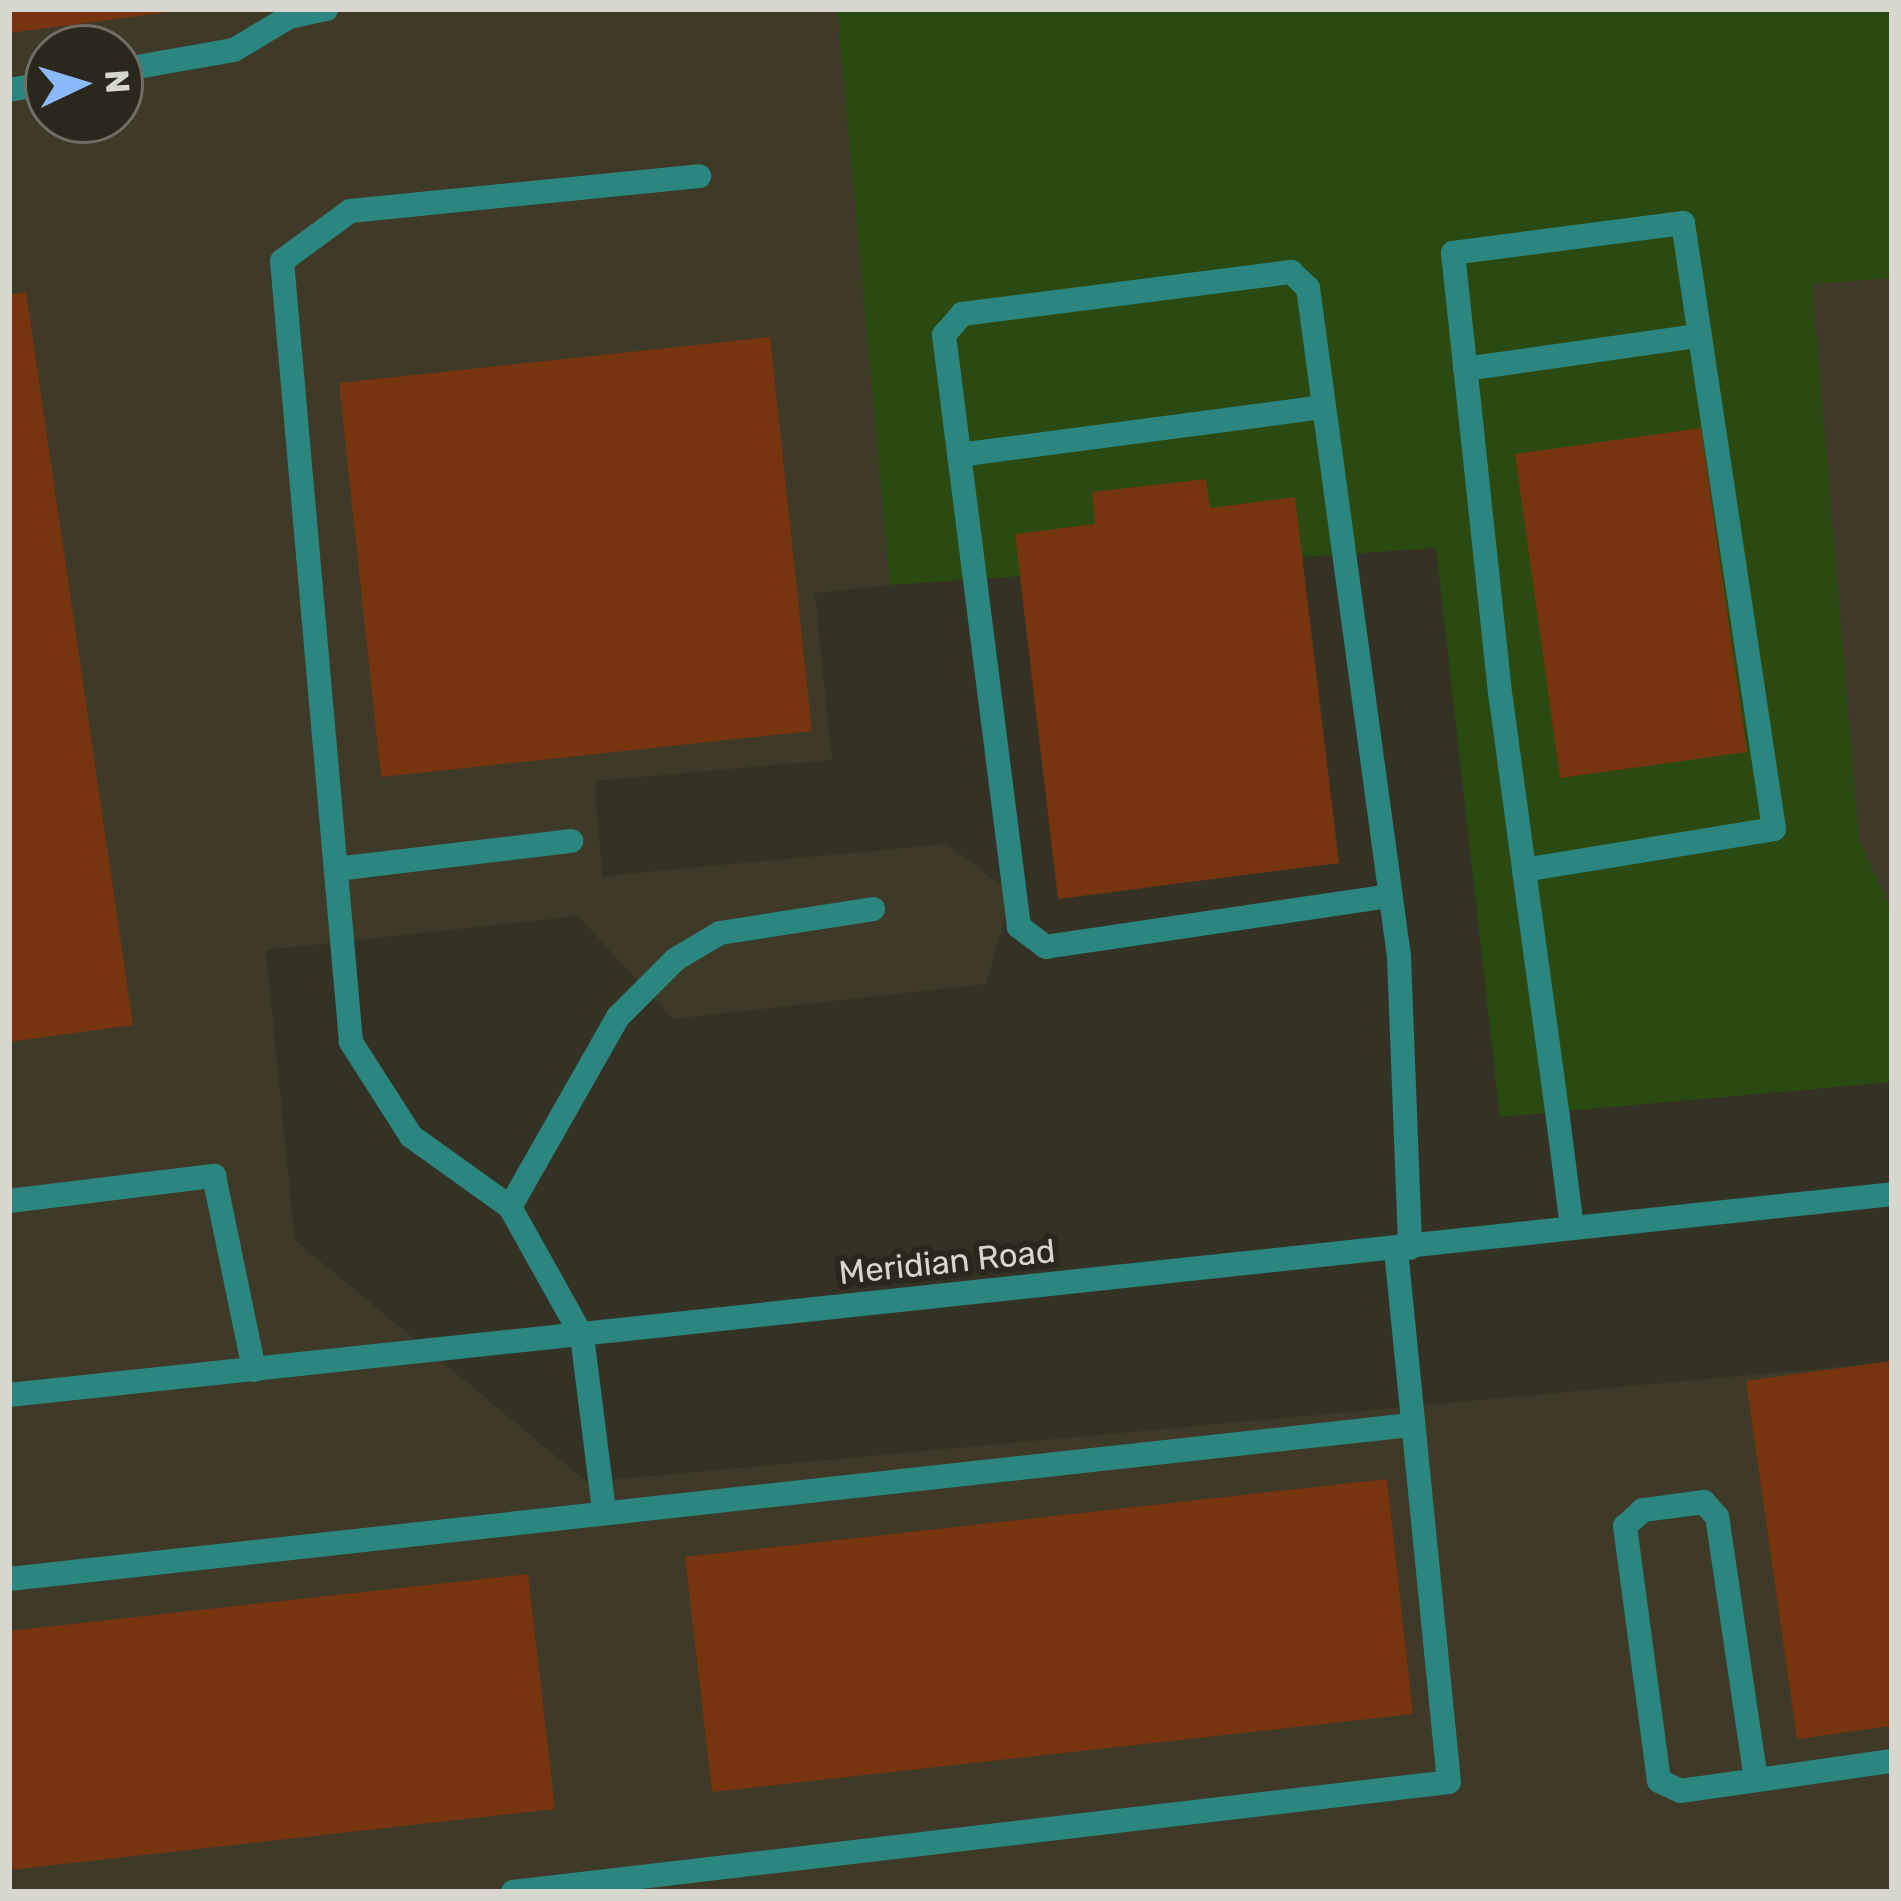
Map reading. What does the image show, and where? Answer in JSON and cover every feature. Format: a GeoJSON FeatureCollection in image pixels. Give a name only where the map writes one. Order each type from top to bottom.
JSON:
{"type":"FeatureCollection","features":[{"type":"Feature","properties":{"kind":"street"},"geometry":{"type":"LineString","coordinates":[[144,66],[234,50],[288,13],[326,9]]}},
{"type":"Feature","properties":{"kind":"street"},"geometry":{"type":"LineString","coordinates":[[604,1510],[582,1336],[510,1207],[411,1136],[351,1042],[282,261],[350,211],[699,176]]}},
{"type":"Feature","properties":{"kind":"street"},"geometry":{"type":"LineString","coordinates":[[1524,870],[1774,830],[1683,223],[1453,253],[1524,870],[1572,1228]]}},
{"type":"Feature","properties":{"kind":"street"},"geometry":{"type":"LineString","coordinates":[[513,1892],[1449,1782],[1411,1424],[1390,896],[1308,288],[1291,272],[962,314],[944,335],[1019,927],[1046,947],[1390,896]]}},
{"type":"Feature","properties":{"kind":"street"},"geometry":{"type":"LineString","coordinates":[[1465,369],[1698,336]]}},
{"type":"Feature","properties":{"kind":"street"},"geometry":{"type":"LineString","coordinates":[[958,455],[1324,407]]}},
{"type":"Feature","properties":{"kind":"street"},"geometry":{"type":"LineString","coordinates":[[336,869],[571,841]]}},
{"type":"Feature","properties":{"kind":"street"},"geometry":{"type":"LineString","coordinates":[[510,1207],[618,1017],[676,959],[719,933],[873,909]]}},
{"type":"Feature","properties":{"kind":"street"},"geometry":{"type":"LineString","coordinates":[[9,1201],[214,1176],[254,1370]]}},
{"type":"Feature","properties":{"kind":"street","name":"Meridian Road"},"geometry":{"type":"LineString","coordinates":[[9,1396],[1892,1194]]}},
{"type":"Feature","properties":{"kind":"street"},"geometry":{"type":"LineString","coordinates":[[9,1580],[604,1510],[1411,1424]]}},
{"type":"Feature","properties":{"kind":"street"},"geometry":{"type":"LineString","coordinates":[[1756,1780],[1717,1517],[1704,1502],[1643,1510],[1625,1526],[1659,1781],[1680,1791],[1892,1761]]}},
{"type":"Feature","properties":{"kind":"shaded area"},"geometry":{"type":"Polygon","coordinates":[[[9,9],[837,9],[890,585],[815,593],[832,760],[595,781],[602,876],[947,844],[1012,893],[986,984],[673,1019],[578,916],[266,950],[295,1240],[587,1482],[1892,1362],[1892,1892],[9,1892],[9,9]]]}},
{"type":"Feature","properties":{"kind":"shaded area"},"geometry":{"type":"Polygon","coordinates":[[[1892,278],[1892,912],[1859,840],[1812,283],[1892,278]]]}},
{"type":"Feature","properties":{"kind":"green space"},"geometry":{"type":"Polygon","coordinates":[[[837,9],[1892,9],[1892,278],[1812,284],[1859,840],[1892,912],[1892,1082],[1500,1117],[1436,548],[890,585],[837,9]]]}},
{"type":"Feature","properties":{"kind":"building"},"geometry":{"type":"Polygon","coordinates":[[[9,9],[169,9],[78,24],[24,24],[24,31],[9,33],[9,9]]]}},
{"type":"Feature","properties":{"kind":"building"},"geometry":{"type":"Polygon","coordinates":[[[26,292],[133,1025],[9,1042],[9,295],[26,292]]]}},
{"type":"Feature","properties":{"kind":"building"},"geometry":{"type":"Polygon","coordinates":[[[770,337],[812,731],[381,777],[339,383],[770,337]]]}},
{"type":"Feature","properties":{"kind":"building"},"geometry":{"type":"Polygon","coordinates":[[[1701,428],[1747,752],[1560,778],[1515,454],[1701,428]]]}},
{"type":"Feature","properties":{"kind":"building"},"geometry":{"type":"Polygon","coordinates":[[[1206,479],[1210,508],[1295,497],[1339,863],[1058,899],[1015,534],[1095,524],[1092,492],[1206,479]]]}},
{"type":"Feature","properties":{"kind":"building"},"geometry":{"type":"Polygon","coordinates":[[[1892,1361],[1892,1726],[1797,1739],[1746,1381],[1892,1361]]]}},
{"type":"Feature","properties":{"kind":"building"},"geometry":{"type":"Polygon","coordinates":[[[1387,1479],[1413,1714],[712,1792],[685,1557],[1387,1479]]]}},
{"type":"Feature","properties":{"kind":"building"},"geometry":{"type":"Polygon","coordinates":[[[528,1574],[555,1809],[9,1870],[9,1631],[528,1574]]]}}]}
